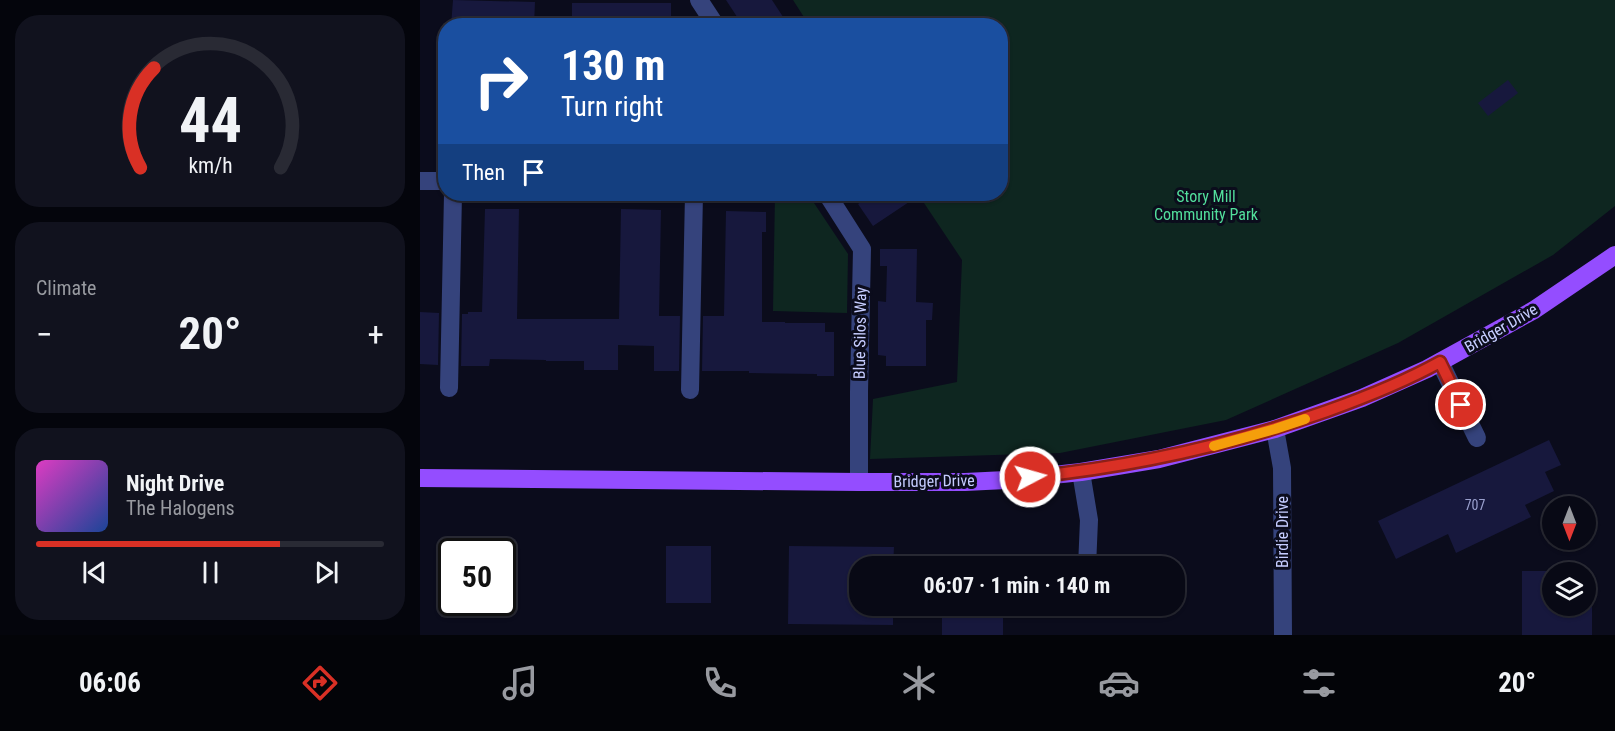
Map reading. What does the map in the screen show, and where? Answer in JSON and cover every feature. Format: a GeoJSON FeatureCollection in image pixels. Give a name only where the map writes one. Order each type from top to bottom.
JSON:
{"type":"FeatureCollection","features":[{"type":"Feature","properties":{"kind":"main road","name":"Bridger Drive"},"geometry":{"type":"LineString","coordinates":[[420,478],[965,482],[1081,472],[1159,459],[1275,429],[1362,398],[1440,362],[1534,310],[1615,255]]}},
{"type":"Feature","properties":{"kind":"street"},"geometry":{"type":"LineString","coordinates":[[699,0],[711,18]]}},
{"type":"Feature","properties":{"kind":"street"},"geometry":{"type":"LineString","coordinates":[[420,181],[438,181]]}},
{"type":"Feature","properties":{"kind":"street"},"geometry":{"type":"LineString","coordinates":[[449,388],[453,201]]}},
{"type":"Feature","properties":{"kind":"street"},"geometry":{"type":"LineString","coordinates":[[690,390],[694,201]]}},
{"type":"Feature","properties":{"kind":"street","name":"Blue Silos Way"},"geometry":{"type":"LineString","coordinates":[[831,201],[862,249],[859,482]]}},
{"type":"Feature","properties":{"kind":"street"},"geometry":{"type":"LineString","coordinates":[[1440,362],[1477,438]]}},
{"type":"Feature","properties":{"kind":"street","name":"Birdie Drive"},"geometry":{"type":"LineString","coordinates":[[1275,429],[1282,468],[1283,635]]}},
{"type":"Feature","properties":{"kind":"street"},"geometry":{"type":"LineString","coordinates":[[1081,472],[1089,520],[1087,556]]}},
{"type":"Feature","properties":{"kind":"green space","name":"Story Mill Community Park"},"geometry":{"type":"Polygon","coordinates":[[[793,0],[1615,0],[1615,206],[1553,255],[1398,343],[1226,420],[1060,453],[870,459],[873,399],[957,382],[962,260],[923,201],[1008,201],[1008,18],[805,18],[793,0]]]}},
{"type":"Feature","properties":{"kind":"green space"},"geometry":{"type":"Polygon","coordinates":[[[775,201],[813,201],[848,254],[847,313],[773,311],[775,201]]]}},
{"type":"Feature","properties":{"kind":"building"},"geometry":{"type":"Polygon","coordinates":[[[453,0],[535,2],[534,18],[452,18],[453,0]]]}},
{"type":"Feature","properties":{"kind":"building"},"geometry":{"type":"Polygon","coordinates":[[[726,0],[772,0],[784,18],[738,18],[726,0]]]}},
{"type":"Feature","properties":{"kind":"building"},"geometry":{"type":"Polygon","coordinates":[[[572,3],[671,3],[671,18],[572,18],[572,3]]]}},
{"type":"Feature","properties":{"kind":"building"},"geometry":{"type":"Polygon","coordinates":[[[1508,80],[1518,93],[1488,116],[1478,103],[1508,80]]]}},
{"type":"Feature","properties":{"kind":"building"},"geometry":{"type":"Polygon","coordinates":[[[862,201],[910,201],[873,226],[858,204],[862,201]]]}},
{"type":"Feature","properties":{"kind":"building"},"geometry":{"type":"Polygon","coordinates":[[[485,209],[519,209],[517,319],[619,319],[621,209],[661,210],[659,316],[680,316],[679,371],[654,371],[654,346],[618,345],[618,370],[584,370],[584,361],[546,360],[490,359],[489,366],[461,366],[462,314],[482,312],[485,209]]]}},
{"type":"Feature","properties":{"kind":"building"},"geometry":{"type":"Polygon","coordinates":[[[726,211],[766,212],[766,232],[762,232],[762,322],[825,323],[825,332],[834,332],[834,376],[702,371],[703,316],[724,316],[726,211]]]}},
{"type":"Feature","properties":{"kind":"building"},"geometry":{"type":"Polygon","coordinates":[[[880,249],[917,249],[916,302],[933,303],[932,320],[926,320],[926,366],[886,366],[886,356],[878,355],[878,301],[886,302],[887,266],[880,266],[880,249]]]}},
{"type":"Feature","properties":{"kind":"building"},"geometry":{"type":"Polygon","coordinates":[[[420,312],[439,313],[438,365],[420,364],[420,312]]]}},
{"type":"Feature","properties":{"kind":"building"},"geometry":{"type":"Polygon","coordinates":[[[1549,440],[1561,465],[1545,472],[1554,491],[1525,505],[1531,517],[1456,553],[1448,534],[1396,559],[1378,521],[1549,440]]]}},
{"type":"Feature","properties":{"kind":"building"},"geometry":{"type":"Polygon","coordinates":[[[666,546],[711,546],[711,603],[666,603],[666,546]]]}},
{"type":"Feature","properties":{"kind":"building"},"geometry":{"type":"Polygon","coordinates":[[[789,546],[894,547],[894,556],[849,556],[849,616],[893,616],[893,625],[788,624],[789,546]]]}},
{"type":"Feature","properties":{"kind":"building"},"geometry":{"type":"Polygon","coordinates":[[[1522,571],[1542,571],[1542,616],[1592,616],[1592,635],[1522,635],[1522,571]]]}},
{"type":"Feature","properties":{"kind":"building"},"geometry":{"type":"Polygon","coordinates":[[[942,616],[1003,616],[1003,635],[942,635],[942,616]]]}},
{"type":"Feature","properties":{"kind":"slow traffic"},"geometry":{"type":"LineString","coordinates":[[1214,446],[1305,419]]}},
{"type":"Feature","properties":{"kind":"route"},"geometry":{"type":"LineString","coordinates":[[1030,477],[1081,472],[1159,459],[1275,429],[1362,398],[1440,362],[1461,405]]}}]}
